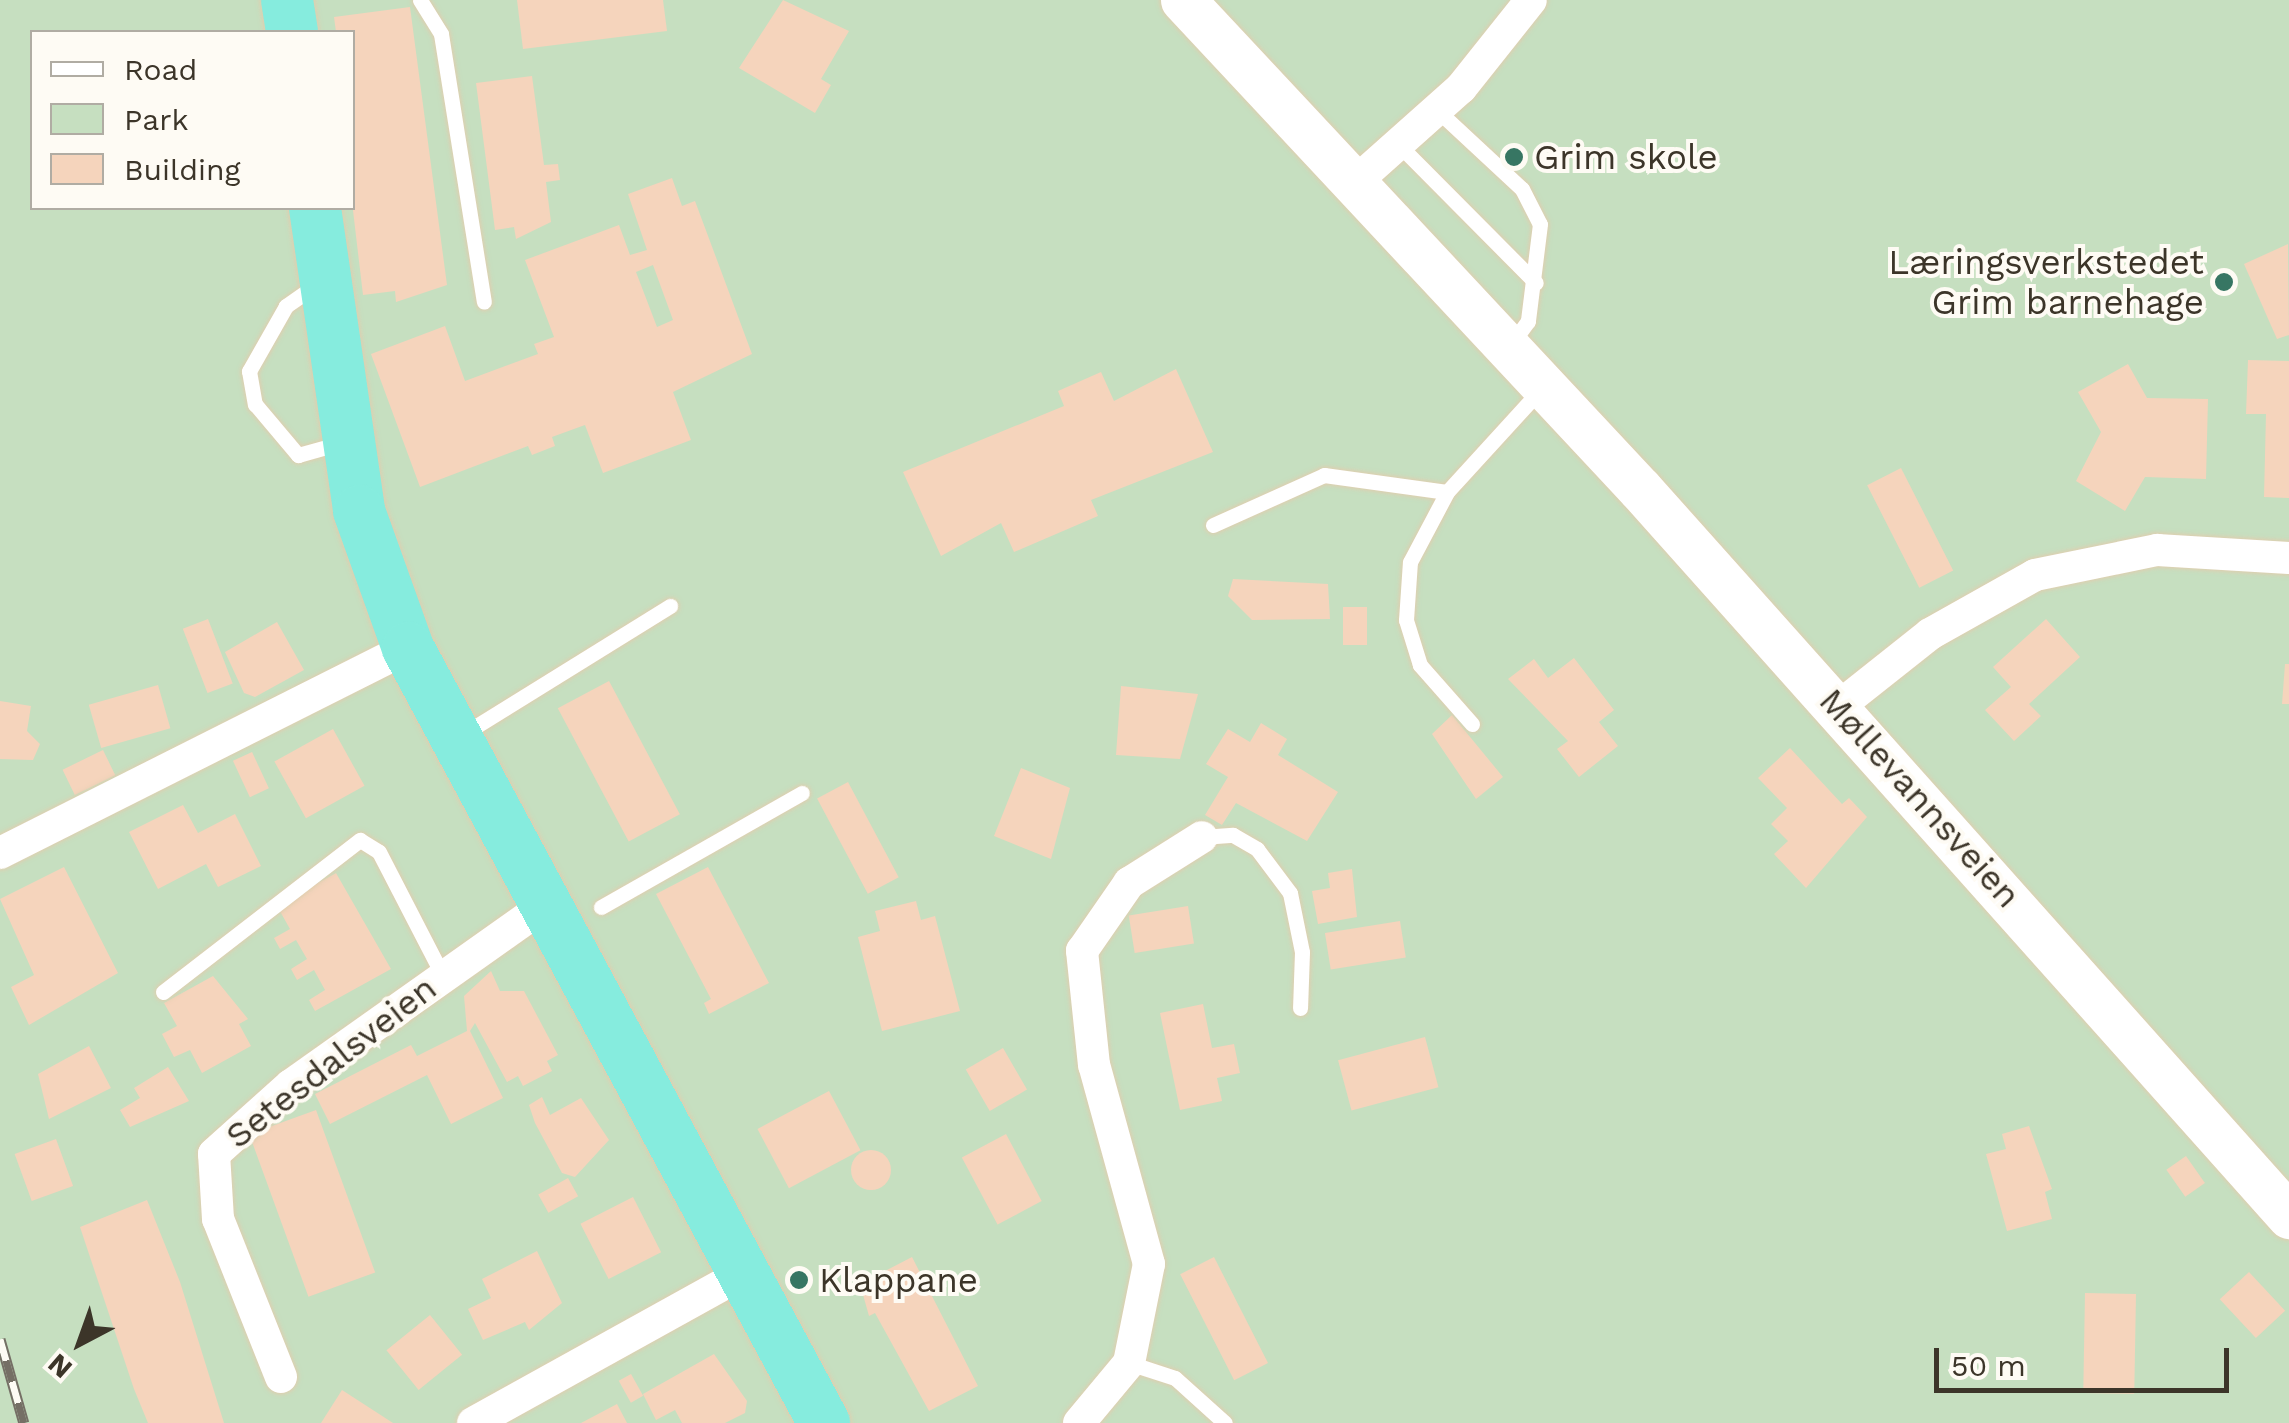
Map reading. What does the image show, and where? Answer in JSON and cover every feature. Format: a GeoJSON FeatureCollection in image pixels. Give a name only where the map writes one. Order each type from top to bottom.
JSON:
{"type":"FeatureCollection","features":[{"type":"Feature","properties":{"kind":"highway"},"geometry":{"type":"LineString","coordinates":[[288,0],[292,30]]}},
{"type":"Feature","properties":{"kind":"highway"},"geometry":{"type":"LineString","coordinates":[[314,210],[345,442],[359,511],[408,648],[824,1423]]}},
{"type":"Feature","properties":{"kind":"main road","name":"Møllevannsveien"},"geometry":{"type":"LineString","coordinates":[[1183,0],[1838,707],[2289,1216]]}},
{"type":"Feature","properties":{"kind":"street"},"geometry":{"type":"LineString","coordinates":[[1352,185],[1437,110],[1531,0]]}},
{"type":"Feature","properties":{"kind":"street"},"geometry":{"type":"LineString","coordinates":[[1838,707],[1874,673],[1930,634],[2035,575],[2099,558],[2218,548],[2289,558]]}},
{"type":"Feature","properties":{"kind":"street"},"geometry":{"type":"LineString","coordinates":[[0,854],[408,648]]}},
{"type":"Feature","properties":{"kind":"street"},"geometry":{"type":"LineString","coordinates":[[1078,1423],[1129,1363],[1149,1264],[1094,1065],[1082,951],[1129,883],[1202,836]]}},
{"type":"Feature","properties":{"kind":"street","name":"Setesdalsveien"},"geometry":{"type":"LineString","coordinates":[[280,1377],[218,1220],[214,1154],[443,976],[544,906]]}},
{"type":"Feature","properties":{"kind":"street"},"geometry":{"type":"LineString","coordinates":[[472,1423],[744,1273]]}},
{"type":"Feature","properties":{"kind":"lane"},"geometry":{"type":"LineString","coordinates":[[420,0],[441,34],[484,302]]}},
{"type":"Feature","properties":{"kind":"lane"},"geometry":{"type":"LineString","coordinates":[[1437,110],[1522,189],[1540,224],[1536,283],[1528,320],[1506,351]]}},
{"type":"Feature","properties":{"kind":"lane"},"geometry":{"type":"LineString","coordinates":[[1399,145],[1536,283]]}},
{"type":"Feature","properties":{"kind":"lane"},"geometry":{"type":"LineString","coordinates":[[323,280],[286,306],[249,370],[256,404],[298,455],[345,442]]}},
{"type":"Feature","properties":{"kind":"lane"},"geometry":{"type":"LineString","coordinates":[[1472,724],[1420,665],[1406,620],[1410,562],[1447,492],[1541,388]]}},
{"type":"Feature","properties":{"kind":"lane"},"geometry":{"type":"LineString","coordinates":[[1213,525],[1324,475],[1447,492]]}},
{"type":"Feature","properties":{"kind":"lane"},"geometry":{"type":"LineString","coordinates":[[454,739],[670,606]]}},
{"type":"Feature","properties":{"kind":"lane"},"geometry":{"type":"LineString","coordinates":[[601,907],[802,793]]}},
{"type":"Feature","properties":{"kind":"lane"},"geometry":{"type":"LineString","coordinates":[[1202,836],[1233,835],[1257,849],[1290,893],[1302,952],[1300,1008]]}},
{"type":"Feature","properties":{"kind":"lane"},"geometry":{"type":"LineString","coordinates":[[163,992],[360,840],[378,852],[443,976]]}},
{"type":"Feature","properties":{"kind":"lane"},"geometry":{"type":"LineString","coordinates":[[1129,1363],[1175,1378],[1226,1423]]}},
{"type":"Feature","properties":{"kind":"green space"},"geometry":{"type":"Polygon","coordinates":[[[0,0],[2289,0],[2289,1423],[0,1423],[0,0]]]}},
{"type":"Feature","properties":{"kind":"building"},"geometry":{"type":"Polygon","coordinates":[[[517,0],[663,0],[667,31],[523,49],[517,0]]]}},
{"type":"Feature","properties":{"kind":"building"},"geometry":{"type":"Polygon","coordinates":[[[783,0],[849,31],[821,79],[831,85],[815,113],[739,68],[783,0]]]}},
{"type":"Feature","properties":{"kind":"building"},"geometry":{"type":"Polygon","coordinates":[[[410,7],[447,285],[396,302],[395,291],[363,295],[353,210],[355,30],[336,30],[334,17],[410,7]]]}},
{"type":"Feature","properties":{"kind":"building"},"geometry":{"type":"Polygon","coordinates":[[[532,76],[544,165],[558,164],[560,180],[546,182],[551,222],[516,239],[514,227],[495,230],[476,83],[532,76]]]}},
{"type":"Feature","properties":{"kind":"building"},"geometry":{"type":"Polygon","coordinates":[[[672,178],[682,206],[695,201],[752,354],[673,392],[691,440],[603,473],[585,425],[552,437],[555,446],[532,455],[528,446],[420,487],[371,354],[445,326],[465,381],[538,354],[534,344],[554,337],[525,260],[619,225],[630,255],[647,250],[628,194],[672,178]],[[653,265],[636,272],[657,327],[673,320],[653,265]]]}},
{"type":"Feature","properties":{"kind":"building"},"geometry":{"type":"Polygon","coordinates":[[[2288,244],[2289,335],[2277,339],[2244,264],[2288,244]]]}},
{"type":"Feature","properties":{"kind":"building"},"geometry":{"type":"Polygon","coordinates":[[[2248,360],[2289,361],[2289,498],[2264,497],[2266,414],[2246,414],[2248,360]]]}},
{"type":"Feature","properties":{"kind":"building"},"geometry":{"type":"Polygon","coordinates":[[[2128,364],[2147,398],[2208,399],[2206,479],[2145,477],[2125,511],[2076,481],[2101,432],[2078,392],[2128,364]]]}},
{"type":"Feature","properties":{"kind":"building"},"geometry":{"type":"Polygon","coordinates":[[[1176,369],[1213,452],[1091,500],[1098,516],[1014,552],[1001,523],[941,556],[903,472],[1064,406],[1058,391],[1101,372],[1114,401],[1176,369]]]}},
{"type":"Feature","properties":{"kind":"building"},"geometry":{"type":"Polygon","coordinates":[[[1901,468],[1953,570],[1919,588],[1867,485],[1901,468]]]}},
{"type":"Feature","properties":{"kind":"building"},"geometry":{"type":"Polygon","coordinates":[[[1233,579],[1328,584],[1330,619],[1252,620],[1228,596],[1233,579]]]}},
{"type":"Feature","properties":{"kind":"building"},"geometry":{"type":"Polygon","coordinates":[[[1343,607],[1367,607],[1367,645],[1343,645],[1343,607]]]}},
{"type":"Feature","properties":{"kind":"building"},"geometry":{"type":"Polygon","coordinates":[[[208,619],[233,683],[208,693],[183,629],[208,619]]]}},
{"type":"Feature","properties":{"kind":"building"},"geometry":{"type":"Polygon","coordinates":[[[2046,619],[2080,657],[2029,704],[2041,716],[2014,741],[1985,710],[2011,687],[1993,667],[2046,619]]]}},
{"type":"Feature","properties":{"kind":"building"},"geometry":{"type":"Polygon","coordinates":[[[277,622],[304,670],[255,697],[244,693],[225,652],[277,622]]]}},
{"type":"Feature","properties":{"kind":"building"},"geometry":{"type":"Polygon","coordinates":[[[1574,658],[1614,710],[1599,722],[1618,746],[1579,777],[1557,749],[1568,741],[1508,679],[1534,659],[1548,678],[1574,658]]]}},
{"type":"Feature","properties":{"kind":"building"},"geometry":{"type":"Polygon","coordinates":[[[2285,664],[2289,664],[2289,704],[2282,704],[2285,664]]]}},
{"type":"Feature","properties":{"kind":"building"},"geometry":{"type":"Polygon","coordinates":[[[609,681],[680,814],[629,842],[558,708],[609,681]]]}},
{"type":"Feature","properties":{"kind":"building"},"geometry":{"type":"Polygon","coordinates":[[[158,685],[170,728],[101,748],[89,705],[158,685]]]}},
{"type":"Feature","properties":{"kind":"building"},"geometry":{"type":"Polygon","coordinates":[[[1121,686],[1198,694],[1180,759],[1116,755],[1121,686]]]}},
{"type":"Feature","properties":{"kind":"building"},"geometry":{"type":"Polygon","coordinates":[[[0,701],[31,706],[27,731],[40,744],[33,760],[0,759],[0,701]]]}},
{"type":"Feature","properties":{"kind":"building"},"geometry":{"type":"Polygon","coordinates":[[[1452,715],[1503,777],[1476,799],[1432,734],[1452,715]]]}},
{"type":"Feature","properties":{"kind":"building"},"geometry":{"type":"Polygon","coordinates":[[[1261,723],[1287,739],[1278,755],[1338,792],[1307,841],[1236,803],[1222,825],[1205,815],[1228,777],[1206,764],[1228,729],[1250,742],[1261,723]]]}},
{"type":"Feature","properties":{"kind":"building"},"geometry":{"type":"Polygon","coordinates":[[[333,729],[365,786],[306,818],[274,761],[333,729]]]}},
{"type":"Feature","properties":{"kind":"building"},"geometry":{"type":"Polygon","coordinates":[[[1790,748],[1842,804],[1849,798],[1867,817],[1806,888],[1774,854],[1788,841],[1771,824],[1787,808],[1758,778],[1790,748]]]}},
{"type":"Feature","properties":{"kind":"building"},"geometry":{"type":"Polygon","coordinates":[[[103,750],[115,775],[75,795],[63,770],[103,750]]]}},
{"type":"Feature","properties":{"kind":"building"},"geometry":{"type":"Polygon","coordinates":[[[252,752],[269,788],[250,797],[233,761],[252,752]]]}},
{"type":"Feature","properties":{"kind":"building"},"geometry":{"type":"Polygon","coordinates":[[[1021,768],[1070,788],[1051,859],[994,836],[1021,768]]]}},
{"type":"Feature","properties":{"kind":"building"},"geometry":{"type":"Polygon","coordinates":[[[848,782],[899,877],[868,894],[817,798],[848,782]]]}},
{"type":"Feature","properties":{"kind":"building"},"geometry":{"type":"Polygon","coordinates":[[[183,805],[198,833],[235,814],[261,866],[218,887],[206,864],[158,889],[129,832],[183,805]]]}},
{"type":"Feature","properties":{"kind":"building"},"geometry":{"type":"Polygon","coordinates":[[[64,867],[118,973],[29,1025],[11,987],[34,975],[0,899],[64,867]]]}},
{"type":"Feature","properties":{"kind":"building"},"geometry":{"type":"Polygon","coordinates":[[[708,867],[769,983],[709,1014],[704,1003],[711,999],[656,894],[708,867]]]}},
{"type":"Feature","properties":{"kind":"building"},"geometry":{"type":"Polygon","coordinates":[[[1352,869],[1357,917],[1318,924],[1312,891],[1330,888],[1328,873],[1352,869]]]}},
{"type":"Feature","properties":{"kind":"building"},"geometry":{"type":"Polygon","coordinates":[[[336,873],[391,969],[315,1011],[309,1000],[325,990],[314,970],[297,980],[291,969],[307,959],[296,940],[280,949],[274,938],[290,929],[277,906],[336,873]]]}},
{"type":"Feature","properties":{"kind":"building"},"geometry":{"type":"Polygon","coordinates":[[[916,901],[921,920],[935,916],[960,1011],[882,1031],[858,937],[880,931],[875,911],[916,901]]]}},
{"type":"Feature","properties":{"kind":"building"},"geometry":{"type":"Polygon","coordinates":[[[1188,906],[1194,944],[1135,953],[1129,915],[1188,906]]]}},
{"type":"Feature","properties":{"kind":"building"},"geometry":{"type":"Polygon","coordinates":[[[1400,921],[1406,958],[1331,969],[1325,933],[1400,921]]]}},
{"type":"Feature","properties":{"kind":"building"},"geometry":{"type":"Polygon","coordinates":[[[491,971],[500,991],[524,991],[558,1055],[547,1061],[552,1071],[523,1086],[518,1076],[507,1082],[475,1023],[470,1031],[503,1098],[451,1124],[427,1075],[330,1124],[315,1094],[411,1045],[417,1056],[467,1031],[464,996],[491,971]]]}},
{"type":"Feature","properties":{"kind":"building"},"geometry":{"type":"Polygon","coordinates":[[[213,976],[248,1019],[239,1024],[251,1046],[202,1073],[190,1050],[174,1057],[162,1034],[177,1026],[164,1003],[213,976]]]}},
{"type":"Feature","properties":{"kind":"building"},"geometry":{"type":"Polygon","coordinates":[[[1203,1004],[1212,1048],[1234,1044],[1240,1073],[1217,1078],[1222,1101],[1180,1110],[1160,1013],[1203,1004]]]}},
{"type":"Feature","properties":{"kind":"building"},"geometry":{"type":"Polygon","coordinates":[[[1425,1037],[1438,1087],[1352,1111],[1338,1060],[1425,1037]]]}},
{"type":"Feature","properties":{"kind":"building"},"geometry":{"type":"Polygon","coordinates":[[[89,1046],[111,1088],[49,1119],[38,1074],[89,1046]]]}},
{"type":"Feature","properties":{"kind":"building"},"geometry":{"type":"Polygon","coordinates":[[[1003,1048],[1027,1090],[990,1111],[966,1070],[1003,1048]]]}},
{"type":"Feature","properties":{"kind":"building"},"geometry":{"type":"Polygon","coordinates":[[[168,1067],[189,1101],[130,1127],[120,1110],[140,1098],[134,1088],[168,1067]]]}},
{"type":"Feature","properties":{"kind":"building"},"geometry":{"type":"Polygon","coordinates":[[[829,1091],[860,1150],[789,1188],[757,1129],[829,1091]]]}},
{"type":"Feature","properties":{"kind":"building"},"geometry":{"type":"Polygon","coordinates":[[[542,1097],[550,1115],[581,1098],[609,1140],[575,1177],[562,1173],[535,1123],[529,1105],[542,1097]]]}},
{"type":"Feature","properties":{"kind":"building"},"geometry":{"type":"Polygon","coordinates":[[[316,1110],[375,1273],[308,1297],[249,1134],[316,1110]]]}},
{"type":"Feature","properties":{"kind":"building"},"geometry":{"type":"Polygon","coordinates":[[[2029,1126],[2052,1189],[2045,1192],[2052,1219],[2007,1231],[1986,1154],[2006,1149],[2002,1134],[2029,1126]]]}},
{"type":"Feature","properties":{"kind":"building"},"geometry":{"type":"Polygon","coordinates":[[[1006,1134],[1042,1201],[998,1225],[962,1157],[1006,1134]]]}},
{"type":"Feature","properties":{"kind":"building"},"geometry":{"type":"Polygon","coordinates":[[[56,1139],[73,1186],[32,1201],[15,1154],[56,1139]]]}},
{"type":"Feature","properties":{"kind":"building"},"geometry":{"type":"Polygon","coordinates":[[[871,1150],[885,1156],[891,1170],[885,1184],[871,1190],[857,1184],[851,1170],[857,1156],[871,1150]]]}},
{"type":"Feature","properties":{"kind":"building"},"geometry":{"type":"Polygon","coordinates":[[[2186,1156],[2205,1183],[2185,1197],[2166,1170],[2186,1156]]]}},
{"type":"Feature","properties":{"kind":"building"},"geometry":{"type":"Polygon","coordinates":[[[568,1178],[578,1196],[548,1213],[538,1194],[568,1178]]]}},
{"type":"Feature","properties":{"kind":"building"},"geometry":{"type":"Polygon","coordinates":[[[633,1197],[661,1252],[609,1279],[580,1224],[633,1197]]]}},
{"type":"Feature","properties":{"kind":"building"},"geometry":{"type":"Polygon","coordinates":[[[147,1200],[180,1282],[224,1423],[148,1423],[134,1389],[80,1227],[147,1200]]]}},
{"type":"Feature","properties":{"kind":"building"},"geometry":{"type":"Polygon","coordinates":[[[537,1251],[562,1303],[529,1330],[525,1322],[483,1340],[468,1309],[491,1298],[482,1279],[537,1251]]]}},
{"type":"Feature","properties":{"kind":"building"},"geometry":{"type":"Polygon","coordinates":[[[912,1257],[978,1386],[929,1411],[875,1313],[869,1316],[860,1284],[912,1257]]]}},
{"type":"Feature","properties":{"kind":"building"},"geometry":{"type":"Polygon","coordinates":[[[1214,1257],[1268,1363],[1234,1380],[1180,1274],[1214,1257]]]}},
{"type":"Feature","properties":{"kind":"building"},"geometry":{"type":"Polygon","coordinates":[[[2249,1272],[2285,1311],[2256,1338],[2220,1299],[2249,1272]]]}},
{"type":"Feature","properties":{"kind":"building"},"geometry":{"type":"Polygon","coordinates":[[[2085,1293],[2136,1294],[2134,1394],[2083,1393],[2085,1293]]]}},
{"type":"Feature","properties":{"kind":"building"},"geometry":{"type":"Polygon","coordinates":[[[430,1315],[462,1355],[419,1390],[386,1350],[430,1315]]]}},
{"type":"Feature","properties":{"kind":"building"},"geometry":{"type":"Polygon","coordinates":[[[714,1354],[747,1401],[745,1413],[725,1423],[682,1423],[675,1410],[656,1420],[643,1394],[714,1354]]]}},
{"type":"Feature","properties":{"kind":"building"},"geometry":{"type":"Polygon","coordinates":[[[631,1374],[643,1396],[631,1403],[619,1381],[631,1374]]]}},
{"type":"Feature","properties":{"kind":"building"},"geometry":{"type":"Polygon","coordinates":[[[342,1390],[393,1423],[321,1423],[342,1390]]]}},
{"type":"Feature","properties":{"kind":"building"},"geometry":{"type":"Polygon","coordinates":[[[617,1404],[627,1423],[581,1423],[617,1404]]]}},
{"type":"Feature","properties":{"kind":"railway"},"geometry":{"type":"LineString","coordinates":[[0,1339],[24,1423]]}},
{"type":"Feature","properties":{"kind":"place","name":"Grim skole"},"geometry":{"type":"Point","coordinates":[1514,157]}},
{"type":"Feature","properties":{"kind":"place","name":"Læringsverkstedet Grim barnehage"},"geometry":{"type":"Point","coordinates":[2224,282]}},
{"type":"Feature","properties":{"kind":"place","name":"Klappane"},"geometry":{"type":"Point","coordinates":[799,1280]}}]}
